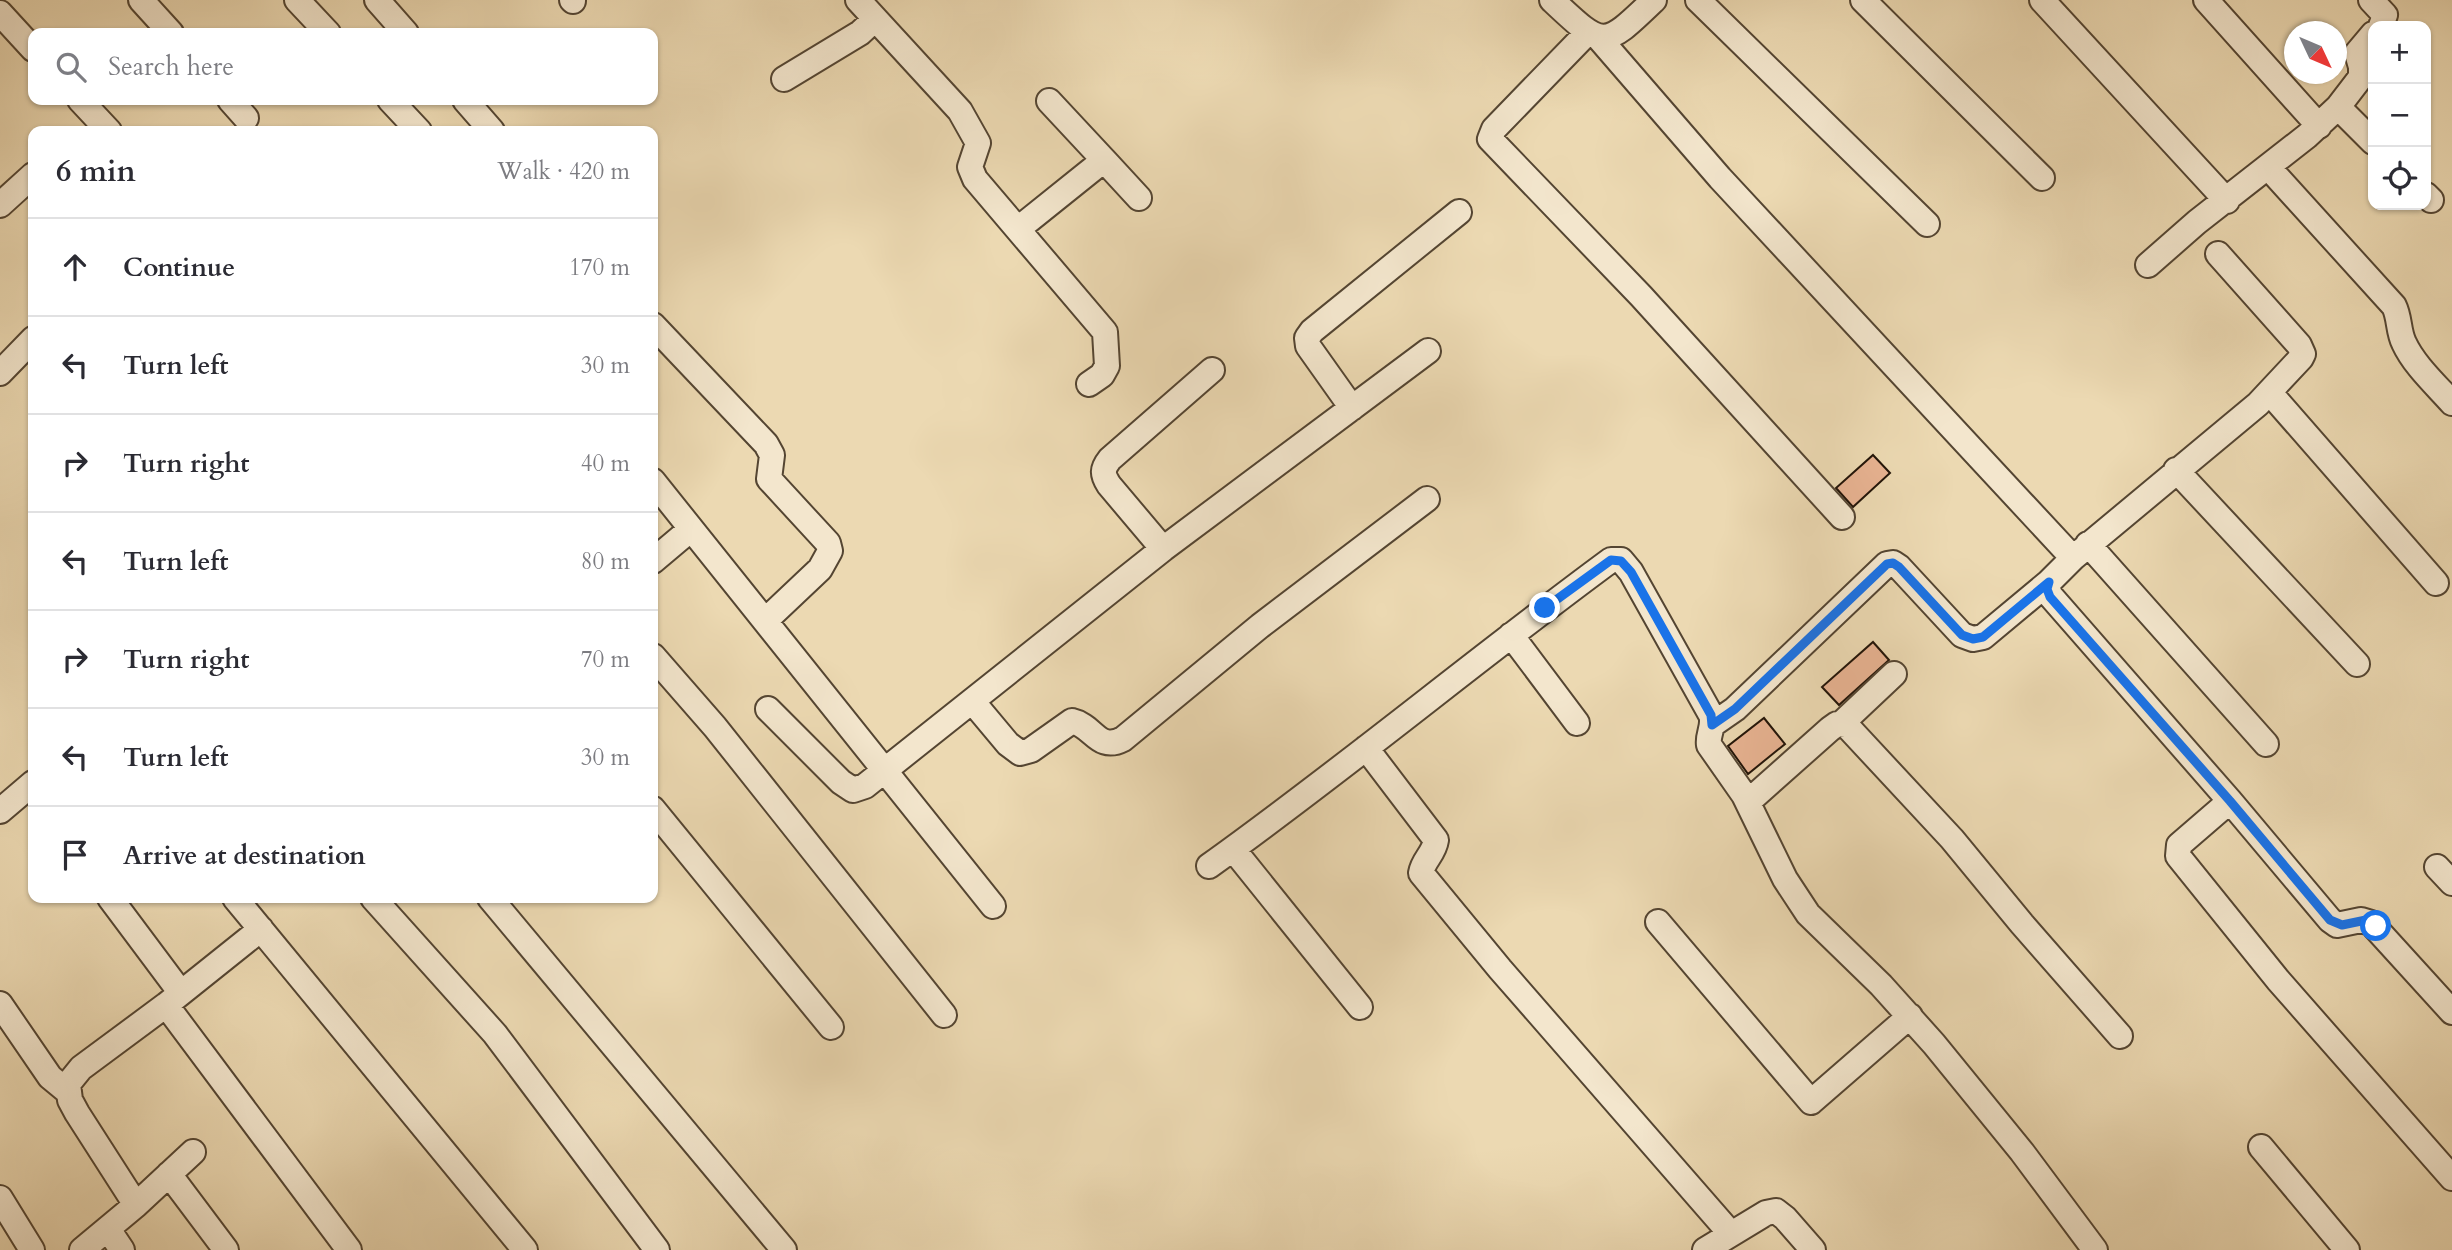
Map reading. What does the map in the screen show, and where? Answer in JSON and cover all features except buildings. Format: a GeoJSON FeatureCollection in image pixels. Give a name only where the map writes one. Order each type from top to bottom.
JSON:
{"type":"FeatureCollection","features":[{"type":"Feature","properties":{"kind":"street"},"geometry":{"type":"LineString","coordinates":[[141,0],[166,28]]}},
{"type":"Feature","properties":{"kind":"street"},"geometry":{"type":"LineString","coordinates":[[297,0],[323,28]]}},
{"type":"Feature","properties":{"kind":"street"},"geometry":{"type":"LineString","coordinates":[[377,0],[402,28]]}},
{"type":"Feature","properties":{"kind":"street"},"geometry":{"type":"LineString","coordinates":[[858,0],[960,111],[978,143],[970,167],[975,179],[1105,332],[1107,366],[1102,375],[1089,384]]}},
{"type":"Feature","properties":{"kind":"street"},"geometry":{"type":"LineString","coordinates":[[1552,0],[1593,34],[1720,178],[2266,744]]}},
{"type":"Feature","properties":{"kind":"street"},"geometry":{"type":"LineString","coordinates":[[1593,34],[1610,37],[1622,30],[1654,0]]}},
{"type":"Feature","properties":{"kind":"street"},"geometry":{"type":"LineString","coordinates":[[1698,0],[1927,224]]}},
{"type":"Feature","properties":{"kind":"street"},"geometry":{"type":"LineString","coordinates":[[1863,0],[2042,178]]}},
{"type":"Feature","properties":{"kind":"street"},"geometry":{"type":"LineString","coordinates":[[2042,0],[2227,201]]}},
{"type":"Feature","properties":{"kind":"street"},"geometry":{"type":"LineString","coordinates":[[2206,0],[2319,126]]}},
{"type":"Feature","properties":{"kind":"street"},"geometry":{"type":"LineString","coordinates":[[2371,0],[2385,15],[2384,21]]}},
{"type":"Feature","properties":{"kind":"street"},"geometry":{"type":"LineString","coordinates":[[0,13],[28,44]]}},
{"type":"Feature","properties":{"kind":"street"},"geometry":{"type":"LineString","coordinates":[[784,79],[860,33],[875,19]]}},
{"type":"Feature","properties":{"kind":"street"},"geometry":{"type":"LineString","coordinates":[[1593,34],[1494,129],[1490,139],[1641,296],[1842,517]]}},
{"type":"Feature","properties":{"kind":"street"},"geometry":{"type":"LineString","coordinates":[[2148,265],[2197,222],[2319,126],[2338,107],[2361,77],[2357,53],[2368,40]]}},
{"type":"Feature","properties":{"kind":"street"},"geometry":{"type":"LineString","coordinates":[[1049,102],[1139,198]]}},
{"type":"Feature","properties":{"kind":"street"},"geometry":{"type":"LineString","coordinates":[[395,105],[413,126]]}},
{"type":"Feature","properties":{"kind":"street"},"geometry":{"type":"LineString","coordinates":[[469,105],[488,126]]}},
{"type":"Feature","properties":{"kind":"street"},"geometry":{"type":"LineString","coordinates":[[2338,107],[2368,137]]}},
{"type":"Feature","properties":{"kind":"street"},"geometry":{"type":"LineString","coordinates":[[1018,229],[1104,160]]}},
{"type":"Feature","properties":{"kind":"street"},"geometry":{"type":"LineString","coordinates":[[2269,167],[2394,306],[2407,350],[2452,403]]}},
{"type":"Feature","properties":{"kind":"street"},"geometry":{"type":"LineString","coordinates":[[0,205],[28,180]]}},
{"type":"Feature","properties":{"kind":"street"},"geometry":{"type":"LineString","coordinates":[[1352,408],[1308,346],[1307,338],[1312,331],[1459,212]]}},
{"type":"Feature","properties":{"kind":"street"},"geometry":{"type":"LineString","coordinates":[[1712,725],[1735,709],[1887,564],[1893,563],[1899,567],[1962,635],[1973,639],[1983,637],[2049,582],[2080,551],[2270,393],[2297,365],[2302,350],[2218,254]]}},
{"type":"Feature","properties":{"kind":"street"},"geometry":{"type":"LineString","coordinates":[[658,330],[766,444],[772,455],[769,479],[828,543],[830,551],[820,569],[765,621]]}},
{"type":"Feature","properties":{"kind":"street"},"geometry":{"type":"LineString","coordinates":[[0,373],[28,344]]}},
{"type":"Feature","properties":{"kind":"street"},"geometry":{"type":"LineString","coordinates":[[768,709],[848,787],[858,789],[1163,549],[1428,351]]}},
{"type":"Feature","properties":{"kind":"street"},"geometry":{"type":"LineString","coordinates":[[1163,549],[1109,485],[1103,469],[1212,370]]}},
{"type":"Feature","properties":{"kind":"street"},"geometry":{"type":"LineString","coordinates":[[2270,393],[2436,583]]}},
{"type":"Feature","properties":{"kind":"street"},"geometry":{"type":"LineString","coordinates":[[2176,470],[2357,664]]}},
{"type":"Feature","properties":{"kind":"street"},"geometry":{"type":"LineString","coordinates":[[658,487],[993,906]]}},
{"type":"Feature","properties":{"kind":"street"},"geometry":{"type":"LineString","coordinates":[[971,701],[1008,744],[1020,753],[1031,750],[1072,721],[1083,725],[1102,741],[1115,743],[1260,626],[1427,499]]}},
{"type":"Feature","properties":{"kind":"street"},"geometry":{"type":"LineString","coordinates":[[658,557],[691,529]]}},
{"type":"Feature","properties":{"kind":"street"},"geometry":{"type":"LineString","coordinates":[[1209,866],[1611,560],[1621,561],[1631,572],[1711,715],[1709,746],[1748,802],[1784,879],[1808,914],[1910,1016],[2022,1152],[2095,1250]]}},
{"type":"Feature","properties":{"kind":"street"},"geometry":{"type":"LineString","coordinates":[[2049,582],[2047,589],[2050,597],[2230,801],[2330,920],[2337,925],[2361,920],[2371,923],[2452,1012]]}},
{"type":"Feature","properties":{"kind":"street"},"geometry":{"type":"LineString","coordinates":[[1511,635],[1577,723]]}},
{"type":"Feature","properties":{"kind":"street"},"geometry":{"type":"LineString","coordinates":[[658,662],[715,727],[944,1015]]}},
{"type":"Feature","properties":{"kind":"street"},"geometry":{"type":"LineString","coordinates":[[1748,802],[1830,729],[1842,723],[1894,674]]}},
{"type":"Feature","properties":{"kind":"street"},"geometry":{"type":"LineString","coordinates":[[1842,723],[1851,729],[1952,839],[2120,1036]]}},
{"type":"Feature","properties":{"kind":"street"},"geometry":{"type":"LineString","coordinates":[[1366,748],[1436,840],[1435,850],[1422,864],[1421,873],[1500,969],[1731,1234]]}},
{"type":"Feature","properties":{"kind":"street"},"geometry":{"type":"LineString","coordinates":[[0,811],[28,787]]}},
{"type":"Feature","properties":{"kind":"street"},"geometry":{"type":"LineString","coordinates":[[2230,801],[2179,845],[2178,856],[2278,980],[2452,1178]]}},
{"type":"Feature","properties":{"kind":"street"},"geometry":{"type":"LineString","coordinates":[[658,815],[831,1027]]}},
{"type":"Feature","properties":{"kind":"street"},"geometry":{"type":"LineString","coordinates":[[1233,849],[1360,1007]]}},
{"type":"Feature","properties":{"kind":"street"},"geometry":{"type":"LineString","coordinates":[[113,903],[174,999],[349,1250]]}},
{"type":"Feature","properties":{"kind":"street"},"geometry":{"type":"LineString","coordinates":[[239,903],[525,1250]]}},
{"type":"Feature","properties":{"kind":"street"},"geometry":{"type":"LineString","coordinates":[[377,903],[495,1034],[657,1250]]}},
{"type":"Feature","properties":{"kind":"street"},"geometry":{"type":"LineString","coordinates":[[494,903],[784,1250]]}},
{"type":"Feature","properties":{"kind":"street"},"geometry":{"type":"LineString","coordinates":[[1658,922],[1811,1102],[1910,1016]]}},
{"type":"Feature","properties":{"kind":"street"},"geometry":{"type":"LineString","coordinates":[[67,1091],[72,1077],[81,1068],[174,999],[261,929]]}},
{"type":"Feature","properties":{"kind":"street"},"geometry":{"type":"LineString","coordinates":[[0,1004],[50,1077],[67,1091],[77,1113],[136,1205]]}},
{"type":"Feature","properties":{"kind":"street"},"geometry":{"type":"LineString","coordinates":[[2261,1147],[2347,1250]]}},
{"type":"Feature","properties":{"kind":"street"},"geometry":{"type":"LineString","coordinates":[[82,1250],[193,1152]]}},
{"type":"Feature","properties":{"kind":"street"},"geometry":{"type":"LineString","coordinates":[[169,1174],[226,1250]]}},
{"type":"Feature","properties":{"kind":"street"},"geometry":{"type":"LineString","coordinates":[[0,1198],[33,1250]]}},
{"type":"Feature","properties":{"kind":"street"},"geometry":{"type":"LineString","coordinates":[[1704,1250],[1766,1213],[1776,1211],[1814,1250]]}},
{"type":"Feature","properties":{"kind":"street"},"geometry":{"type":"LineString","coordinates":[[108,1229],[122,1250]]}},
{"type":"Feature","properties":{"kind":"route"},"geometry":{"type":"LineString","coordinates":[[1545,608],[1611,560],[1621,561],[1631,572],[1711,715],[1712,725],[1735,709],[1887,564],[1893,563],[1899,567],[1962,635],[1973,639],[1983,637],[2049,582],[2047,589],[2050,597],[2230,801],[2330,920],[2334,924],[2342,925],[2366,920],[2376,926]]}}]}
